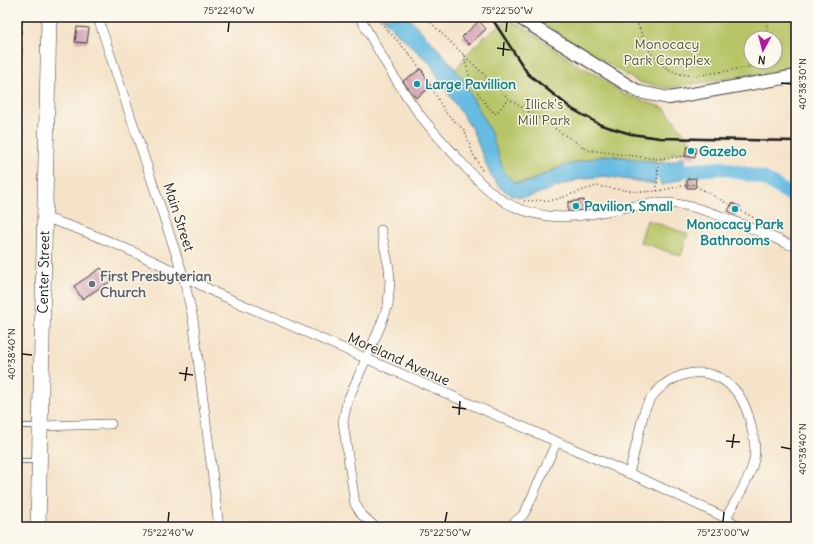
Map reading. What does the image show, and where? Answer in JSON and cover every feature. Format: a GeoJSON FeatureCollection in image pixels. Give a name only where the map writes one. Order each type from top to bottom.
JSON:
{"type":"FeatureCollection","features":[{"type":"Feature","properties":{"kind":"main road","name":"Center Street"},"geometry":{"type":"LineString","coordinates":[[38,527],[46,218],[49,17]]}},
{"type":"Feature","properties":{"kind":"street","name":"Main Street"},"geometry":{"type":"LineString","coordinates":[[101,17],[100,24],[183,275],[193,319],[219,527]]}},
{"type":"Feature","properties":{"kind":"street"},"geometry":{"type":"LineString","coordinates":[[360,17],[388,66],[421,116],[475,177],[504,201],[516,207],[546,215],[579,216],[645,204],[681,204],[708,212],[790,245],[796,245]]}},
{"type":"Feature","properties":{"kind":"street"},"geometry":{"type":"LineString","coordinates":[[518,17],[639,92],[669,98],[796,76]]}},
{"type":"Feature","properties":{"kind":"street","name":"Moreland Avenue"},"geometry":{"type":"LineString","coordinates":[[46,218],[70,226],[183,275],[216,294],[629,474],[726,518],[740,527]]}},
{"type":"Feature","properties":{"kind":"street"},"geometry":{"type":"LineString","coordinates":[[375,527],[362,515],[355,504],[343,422],[346,402],[383,320],[390,293],[389,268],[381,230]]}},
{"type":"Feature","properties":{"kind":"street"},"geometry":{"type":"LineString","coordinates":[[629,474],[644,412],[647,403],[655,392],[665,383],[680,375],[694,373],[714,376],[731,386],[741,398],[748,415],[755,442],[752,468],[726,518]]}},
{"type":"Feature","properties":{"kind":"street"},"geometry":{"type":"LineString","coordinates":[[40,426],[111,424]]}},
{"type":"Feature","properties":{"kind":"street"},"geometry":{"type":"LineString","coordinates":[[509,527],[523,515],[556,443]]}},
{"type":"Feature","properties":{"kind":"lane"},"geometry":{"type":"LineString","coordinates":[[17,426],[40,426]]}},
{"type":"Feature","properties":{"kind":"lane"},"geometry":{"type":"LineString","coordinates":[[17,461],[40,460]]}},
{"type":"Feature","properties":{"kind":"path"},"geometry":{"type":"LineString","coordinates":[[375,17],[409,54],[423,72],[445,112],[465,131],[473,154],[485,177]]}},
{"type":"Feature","properties":{"kind":"path"},"geometry":{"type":"LineString","coordinates":[[425,17],[509,99],[588,150],[658,159],[685,156]]}},
{"type":"Feature","properties":{"kind":"path"},"geometry":{"type":"LineString","coordinates":[[635,17],[652,56],[674,73],[696,76],[743,67]]}},
{"type":"Feature","properties":{"kind":"path"},"geometry":{"type":"LineString","coordinates":[[765,17],[767,30]]}},
{"type":"Feature","properties":{"kind":"path"},"geometry":{"type":"LineString","coordinates":[[464,55],[468,76],[483,100],[495,114],[509,99]]}},
{"type":"Feature","properties":{"kind":"path"},"geometry":{"type":"LineString","coordinates":[[775,70],[777,75]]}},
{"type":"Feature","properties":{"kind":"path"},"geometry":{"type":"LineString","coordinates":[[657,191],[658,159]]}},
{"type":"Feature","properties":{"kind":"path"},"geometry":{"type":"LineString","coordinates":[[523,201],[554,200],[596,186],[639,192],[657,191],[692,184],[765,224]]}},
{"type":"Feature","properties":{"kind":"green space","name":"Monocacy Park Complex"},"geometry":{"type":"Polygon","coordinates":[[[532,17],[796,17],[796,68],[667,88],[638,82],[532,17]]]}},
{"type":"Feature","properties":{"kind":"green space","name":"Illick's Mill Park"},"geometry":{"type":"Polygon","coordinates":[[[509,20],[530,31],[574,63],[599,76],[621,93],[664,108],[696,148],[687,147],[686,153],[673,153],[666,158],[650,161],[616,156],[598,157],[557,168],[532,180],[514,182],[504,172],[482,115],[456,70],[479,42],[493,30],[509,20]]]}},
{"type":"Feature","properties":{"kind":"green space"},"geometry":{"type":"Polygon","coordinates":[[[647,220],[688,234],[681,256],[640,242],[647,220]]]}},
{"type":"Feature","properties":{"kind":"water"},"geometry":{"type":"Polygon","coordinates":[[[382,17],[408,17],[450,62],[462,78],[491,133],[504,172],[514,182],[526,183],[563,166],[607,155],[655,162],[655,184],[604,176],[580,179],[528,197],[512,195],[501,188],[491,176],[472,129],[438,78],[431,64],[382,17]]]}},
{"type":"Feature","properties":{"kind":"water"},"geometry":{"type":"Polygon","coordinates":[[[681,157],[684,157],[684,178],[663,185],[660,184],[660,163],[675,161],[681,157]]]}},
{"type":"Feature","properties":{"kind":"building"},"geometry":{"type":"Polygon","coordinates":[[[17,20],[22,20],[21,34],[17,34],[17,20]]]}},
{"type":"Feature","properties":{"kind":"building"},"geometry":{"type":"Polygon","coordinates":[[[479,21],[486,29],[469,45],[462,37],[479,21]]]}},
{"type":"Feature","properties":{"kind":"building"},"geometry":{"type":"Polygon","coordinates":[[[77,27],[89,28],[87,43],[75,42],[77,27]]]}},
{"type":"Feature","properties":{"kind":"building"},"geometry":{"type":"Polygon","coordinates":[[[17,48],[22,48],[21,61],[17,60],[17,48]]]}},
{"type":"Feature","properties":{"kind":"building","name":"Large Pavillion"},"geometry":{"type":"Polygon","coordinates":[[[421,69],[431,87],[416,98],[403,81],[421,69]]]}},
{"type":"Feature","properties":{"kind":"building","name":"Gazebo"},"geometry":{"type":"Polygon","coordinates":[[[687,147],[696,148],[695,158],[685,156],[687,147]]]}},
{"type":"Feature","properties":{"kind":"building","name":"Gazebo"},"geometry":{"type":"Polygon","coordinates":[[[696,178],[695,188],[687,188],[687,179],[696,178]]]}},
{"type":"Feature","properties":{"kind":"building","name":"Pavilion, Small"},"geometry":{"type":"Polygon","coordinates":[[[584,200],[585,210],[568,212],[568,202],[584,200]]]}},
{"type":"Feature","properties":{"kind":"building","name":"Monocacy Park Bathrooms"},"geometry":{"type":"Polygon","coordinates":[[[732,203],[740,207],[736,215],[728,211],[732,203]]]}},
{"type":"Feature","properties":{"kind":"building","name":"First Presbyterian Church"},"geometry":{"type":"Polygon","coordinates":[[[101,268],[111,281],[82,299],[74,286],[101,268]]]}},
{"type":"Feature","properties":{"kind":"waterway"},"geometry":{"type":"LineString","coordinates":[[637,171],[665,172],[722,168],[763,178],[796,198]]}},
{"type":"Feature","properties":{"kind":"railway"},"geometry":{"type":"LineString","coordinates":[[491,17],[528,74],[572,109],[601,125],[631,134],[660,138],[796,141]]}},
{"type":"Feature","properties":{"kind":"place","name":"Large Pavillion"},"geometry":{"type":"Point","coordinates":[417,84]}},
{"type":"Feature","properties":{"kind":"place","name":"Gazebo"},"geometry":{"type":"Point","coordinates":[691,151]}},
{"type":"Feature","properties":{"kind":"place","name":"Pavilion, Small"},"geometry":{"type":"Point","coordinates":[576,206]}},
{"type":"Feature","properties":{"kind":"place","name":"Monocacy Park Bathrooms"},"geometry":{"type":"Point","coordinates":[735,209]}},
{"type":"Feature","properties":{"kind":"place","name":"First Presbyterian Church"},"geometry":{"type":"Point","coordinates":[92,284]}}]}
